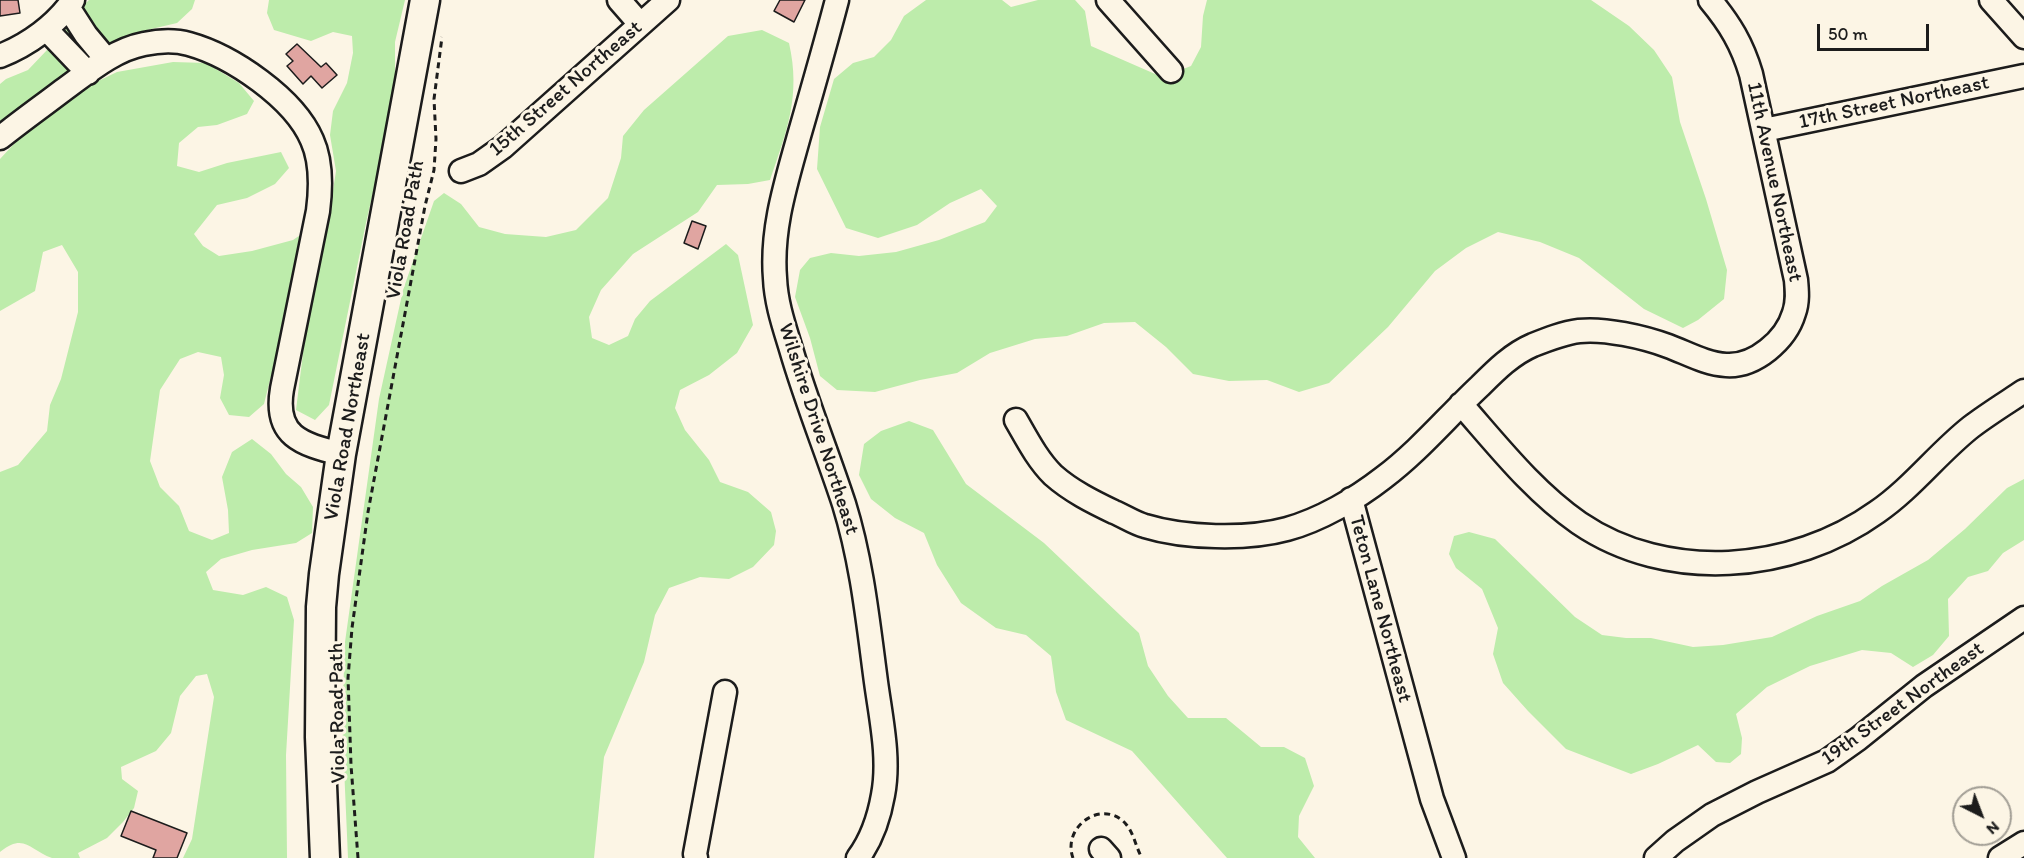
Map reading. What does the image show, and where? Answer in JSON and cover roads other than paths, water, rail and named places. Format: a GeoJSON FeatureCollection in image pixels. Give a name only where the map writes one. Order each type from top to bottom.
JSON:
{"type":"FeatureCollection","features":[{"type":"Feature","properties":{"kind":"main road","name":"Viola Road Northeast"},"geometry":{"type":"LineString","coordinates":[[325,858],[320,737],[321,607],[331,519],[425,0]]}},
{"type":"Feature","properties":{"kind":"street"},"geometry":{"type":"LineString","coordinates":[[619,0],[640,24]]}},
{"type":"Feature","properties":{"kind":"street","name":"15th Street Northeast"},"geometry":{"type":"LineString","coordinates":[[461,171],[479,164],[503,147],[668,0]]}},
{"type":"Feature","properties":{"kind":"street","name":"Wilshire Drive Northeast"},"geometry":{"type":"LineString","coordinates":[[837,0],[782,197],[774,267],[778,304],[797,372],[844,506],[863,581],[884,740],[885,771],[884,794],[878,818],[867,846],[858,858]]}},
{"type":"Feature","properties":{"kind":"street"},"geometry":{"type":"LineString","coordinates":[[1108,0],[1171,70]]}},
{"type":"Feature","properties":{"kind":"street","name":"11th Avenue Northeast"},"geometry":{"type":"LineString","coordinates":[[1461,404],[1505,363],[1530,347],[1554,337],[1580,331],[1611,333],[1664,345],[1711,364],[1728,366],[1740,364],[1761,355],[1777,341],[1789,325],[1795,312],[1797,296],[1764,130],[1744,50],[1731,27],[1710,0]]}},
{"type":"Feature","properties":{"kind":"street"},"geometry":{"type":"LineString","coordinates":[[1991,0],[2024,37]]}},
{"type":"Feature","properties":{"kind":"street"},"geometry":{"type":"LineString","coordinates":[[0,56],[13,51],[46,28],[71,4],[86,35],[106,59]]}},
{"type":"Feature","properties":{"kind":"street"},"geometry":{"type":"LineString","coordinates":[[46,28],[88,73]]}},
{"type":"Feature","properties":{"kind":"street"},"geometry":{"type":"LineString","coordinates":[[0,138],[106,59],[142,44],[172,41],[217,55],[262,83],[287,104],[312,139],[317,154],[320,198],[282,389],[281,413],[285,427],[297,438],[319,448],[341,454]]}},
{"type":"Feature","properties":{"kind":"street","name":"17th Street Northeast"},"geometry":{"type":"LineString","coordinates":[[1764,130],[2024,76]]}},
{"type":"Feature","properties":{"kind":"street"},"geometry":{"type":"LineString","coordinates":[[1461,404],[1529,481],[1554,504],[1600,536],[1647,554],[1675,561],[1729,563],[1762,561],[1834,538],[1857,526],[1902,492],[1971,428],[2024,392]]}},
{"type":"Feature","properties":{"kind":"street","name":"Teton Lane Northeast"},"geometry":{"type":"LineString","coordinates":[[1454,858],[1432,799],[1351,499],[1384,478],[1461,404]]}},
{"type":"Feature","properties":{"kind":"street"},"geometry":{"type":"LineString","coordinates":[[1016,420],[1036,455],[1054,476],[1087,499],[1144,526],[1201,537],[1245,536],[1286,529],[1320,516],[1351,499]]}},
{"type":"Feature","properties":{"kind":"street","name":"19th Street Northeast"},"geometry":{"type":"LineString","coordinates":[[1656,858],[1675,841],[1712,815],[1827,761],[1924,686],[2024,618]]}},
{"type":"Feature","properties":{"kind":"street"},"geometry":{"type":"LineString","coordinates":[[696,858],[726,692]]}},
{"type":"Feature","properties":{"kind":"street"},"geometry":{"type":"LineString","coordinates":[[2000,858],[2024,843]]}}]}
